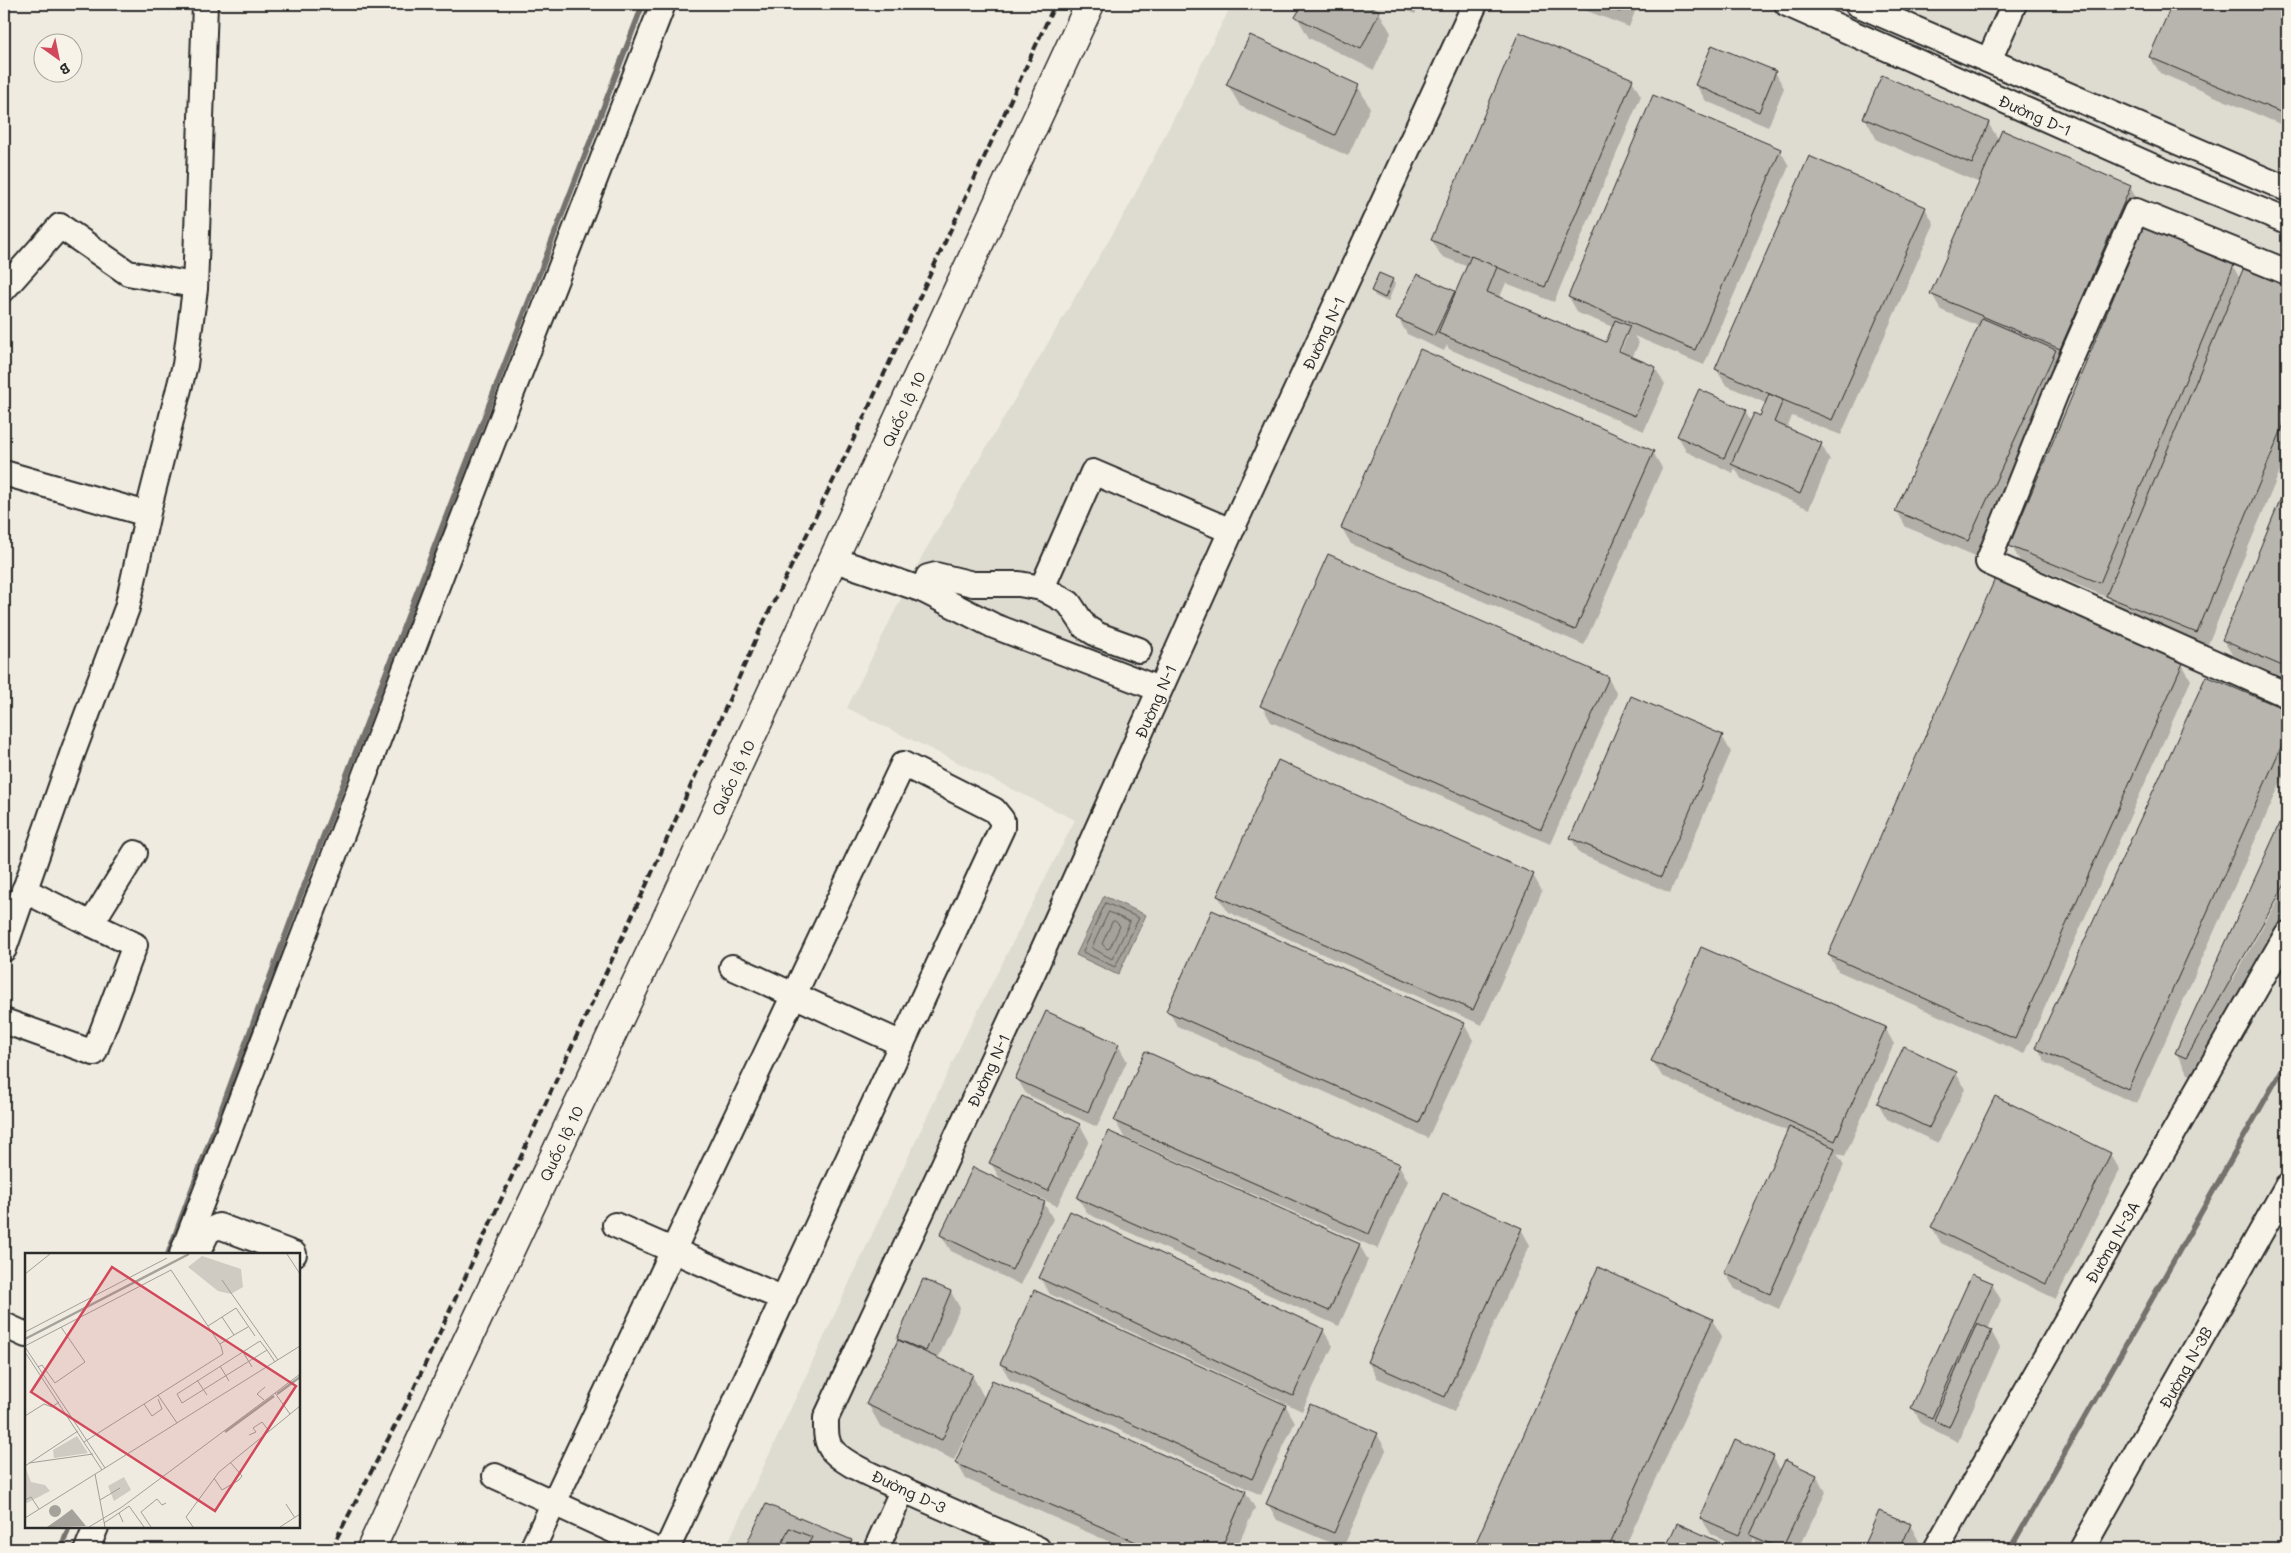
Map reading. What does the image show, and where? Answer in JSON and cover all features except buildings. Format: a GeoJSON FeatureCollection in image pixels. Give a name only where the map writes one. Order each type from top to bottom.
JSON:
{"type":"FeatureCollection","features":[{"type":"Feature","properties":{"kind":"highway","name":"Quốc lộ 10"},"geometry":{"type":"LineString","coordinates":[[371,1549],[442,1394],[689,871],[1090,4]]}},
{"type":"Feature","properties":{"kind":"street"},"geometry":{"type":"LineString","coordinates":[[4,949],[127,608],[147,514],[184,364],[195,289],[193,285],[206,4]]}},
{"type":"Feature","properties":{"kind":"street"},"geometry":{"type":"LineString","coordinates":[[182,1253],[443,570],[663,4]]}},
{"type":"Feature","properties":{"kind":"street","name":"Đường N-1"},"geometry":{"type":"LineString","coordinates":[[835,1399],[1038,961],[1231,531],[1475,4]]}},
{"type":"Feature","properties":{"kind":"street","name":"Đường D-1"},"geometry":{"type":"LineString","coordinates":[[1787,4],[2163,171],[2287,221]]}},
{"type":"Feature","properties":{"kind":"street","name":"Đường D-1"},"geometry":{"type":"LineString","coordinates":[[1857,4],[2287,189]]}},
{"type":"Feature","properties":{"kind":"street"},"geometry":{"type":"LineString","coordinates":[[1989,60],[2014,4]]}},
{"type":"Feature","properties":{"kind":"street"},"geometry":{"type":"LineString","coordinates":[[2287,272],[2136,211],[2057,390],[1988,562],[2287,695]]}},
{"type":"Feature","properties":{"kind":"street"},"geometry":{"type":"LineString","coordinates":[[4,288],[60,226],[128,273],[193,285]]}},
{"type":"Feature","properties":{"kind":"street"},"geometry":{"type":"LineString","coordinates":[[1042,588],[1093,472],[1231,531]]}},
{"type":"Feature","properties":{"kind":"street"},"geometry":{"type":"LineString","coordinates":[[4,474],[147,514]]}},
{"type":"Feature","properties":{"kind":"street"},"geometry":{"type":"LineString","coordinates":[[832,560],[923,590],[994,626],[1159,689]]}},
{"type":"Feature","properties":{"kind":"street"},"geometry":{"type":"LineString","coordinates":[[923,590],[928,577],[936,575],[973,584],[1019,584],[1042,588],[1069,603],[1085,627],[1098,635],[1138,650]]}},
{"type":"Feature","properties":{"kind":"street"},"geometry":{"type":"LineString","coordinates":[[532,1549],[903,764],[994,810],[999,814],[1003,824],[667,1549]]}},
{"type":"Feature","properties":{"kind":"street"},"geometry":{"type":"LineString","coordinates":[[91,924],[135,853]]}},
{"type":"Feature","properties":{"kind":"street"},"geometry":{"type":"LineString","coordinates":[[4,1021],[94,1053],[135,945],[24,890]]}},
{"type":"Feature","properties":{"kind":"street","name":"Đường N-3A"},"geometry":{"type":"LineString","coordinates":[[1936,1549],[2287,934]]}},
{"type":"Feature","properties":{"kind":"street"},"geometry":{"type":"LineString","coordinates":[[732,968],[902,1044]]}},
{"type":"Feature","properties":{"kind":"street","name":"Đường N-3B"},"geometry":{"type":"LineString","coordinates":[[2082,1549],[2287,1186]]}},
{"type":"Feature","properties":{"kind":"street"},"geometry":{"type":"LineString","coordinates":[[615,1225],[784,1299]]}},
{"type":"Feature","properties":{"kind":"street"},"geometry":{"type":"LineString","coordinates":[[197,1253],[208,1231],[219,1226],[291,1253]]}},
{"type":"Feature","properties":{"kind":"street"},"geometry":{"type":"LineString","coordinates":[[4,1325],[25,1335]]}},
{"type":"Feature","properties":{"kind":"street","name":"Đường D-3"},"geometry":{"type":"LineString","coordinates":[[835,1399],[826,1418],[826,1433],[833,1450],[860,1468],[903,1489],[1038,1549]]}},
{"type":"Feature","properties":{"kind":"street"},"geometry":{"type":"LineString","coordinates":[[496,1476],[553,1504],[654,1549]]}},
{"type":"Feature","properties":{"kind":"street"},"geometry":{"type":"LineString","coordinates":[[876,1549],[903,1489]]}},
{"type":"Feature","properties":{"kind":"street"},"geometry":{"type":"LineString","coordinates":[[88,1549],[96,1528]]}},
{"type":"Feature","properties":{"kind":"shaded area"},"geometry":{"type":"Polygon","coordinates":[[[1232,4],[2287,4],[2287,1549],[725,1549],[961,1044],[1075,820],[847,708],[922,556],[1129,206],[1232,4]]]}},
{"type":"Feature","properties":{"kind":"water"},"geometry":{"type":"Polygon","coordinates":[[[1104,896],[1146,915],[1118,975],[1076,955],[1104,896]]]}},
{"type":"Feature","properties":{"kind":"waterway"},"geometry":{"type":"LineString","coordinates":[[168,1253],[294,912],[643,4]]}},
{"type":"Feature","properties":{"kind":"waterway"},"geometry":{"type":"LineString","coordinates":[[2010,1549],[2287,1061]]}},
{"type":"Feature","properties":{"kind":"waterway"},"geometry":{"type":"LineString","coordinates":[[61,1549],[69,1528]]}},
{"type":"Feature","properties":{"kind":"railway"},"geometry":{"type":"LineString","coordinates":[[331,1549],[409,1399],[651,875],[761,628],[861,424],[1055,4]]}}]}
